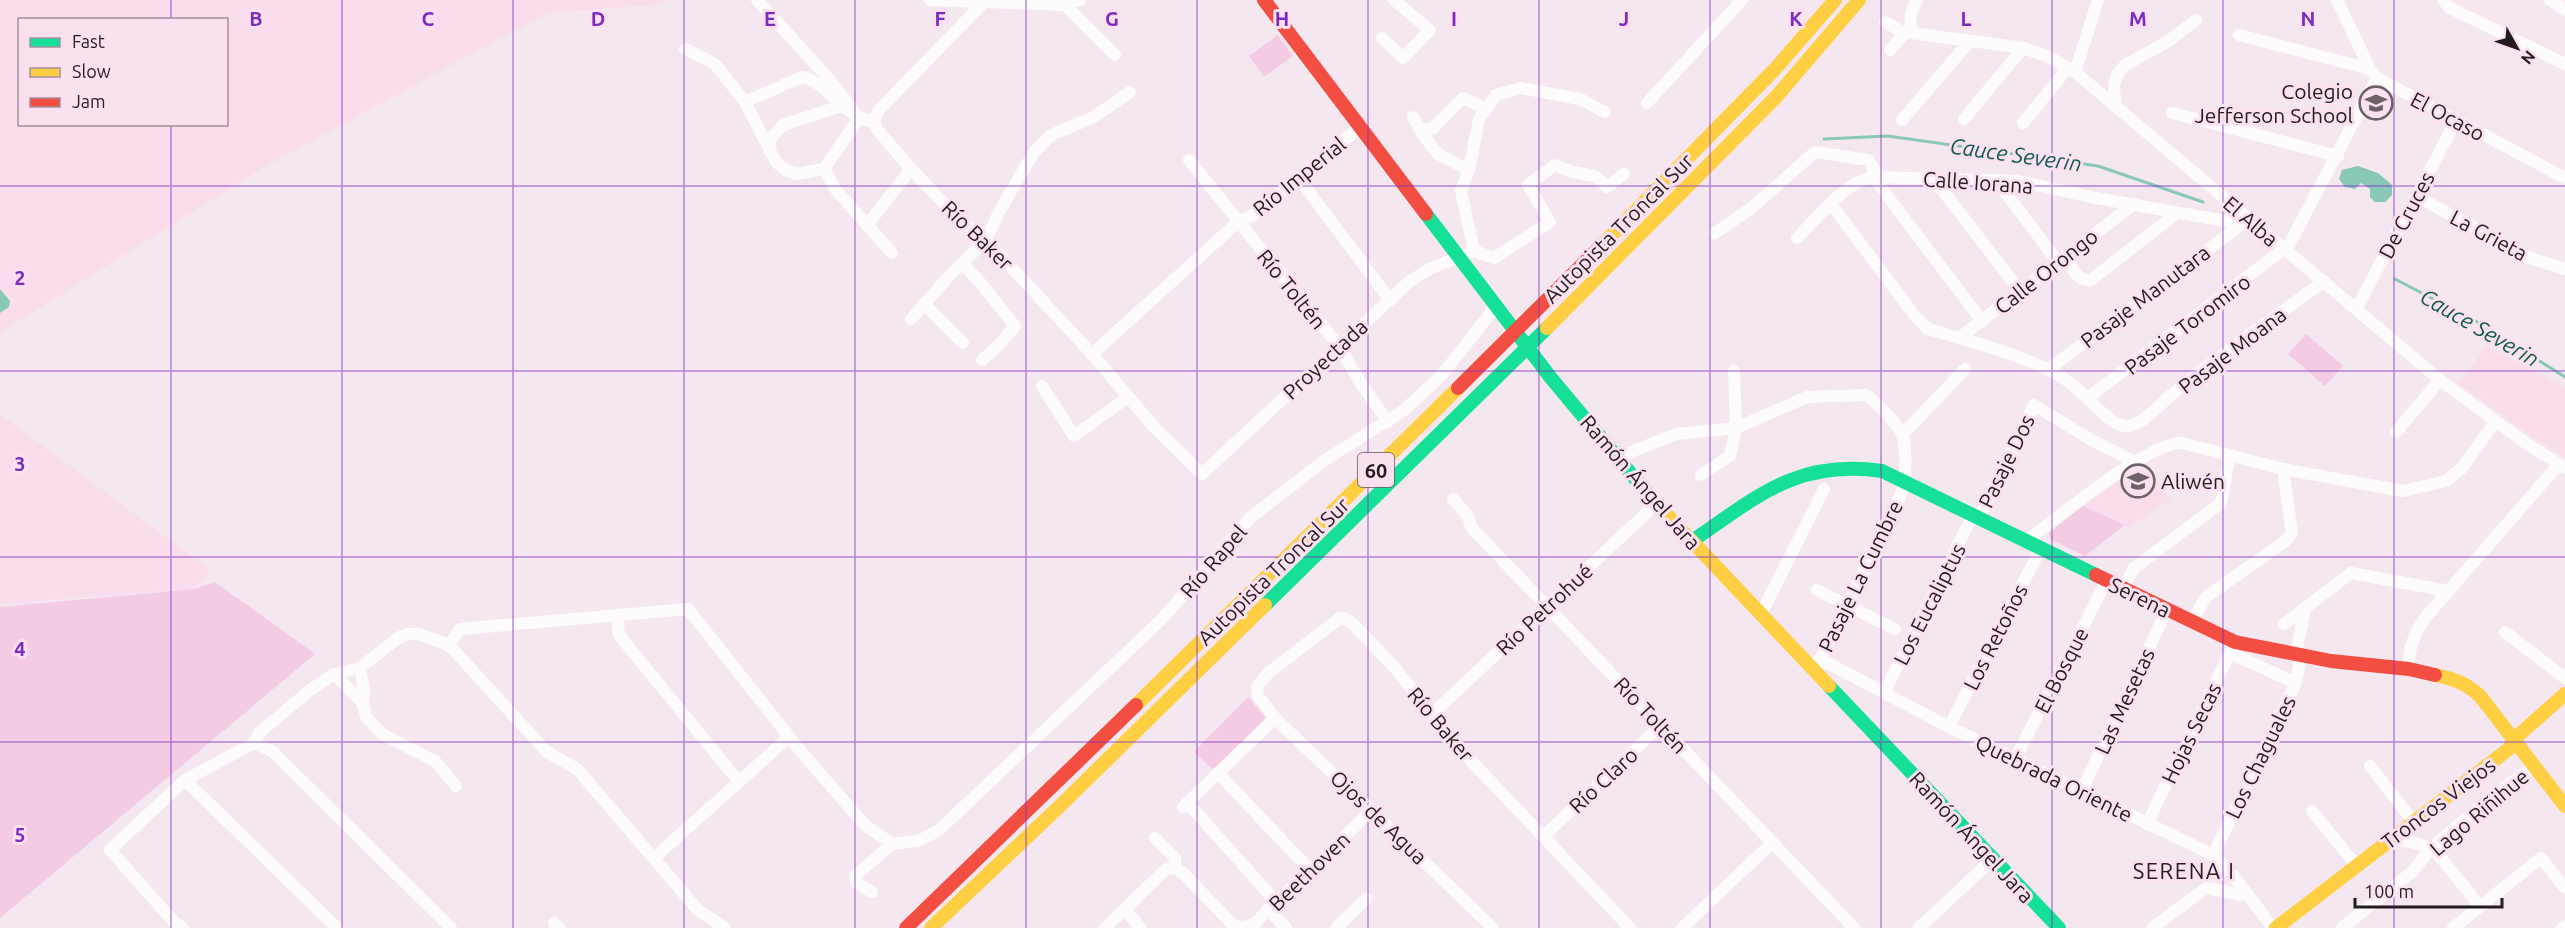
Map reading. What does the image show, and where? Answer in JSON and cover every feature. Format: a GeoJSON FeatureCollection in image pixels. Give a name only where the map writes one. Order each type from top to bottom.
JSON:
{"type":"FeatureCollection","features":[{"type":"Feature","properties":{"kind":"main road","name":"Ramón Ángel Jara"},"geometry":{"type":"LineString","coordinates":[[1264,0],[1551,378],[1656,504],[2059,928]]}},
{"type":"Feature","properties":{"kind":"main road","name":"Autopista Troncal Sur"},"geometry":{"type":"LineString","coordinates":[[906,928],[1028,812],[1495,352],[1776,68],[1834,0]]}},
{"type":"Feature","properties":{"kind":"main road","name":"Autopista Troncal Sur"},"geometry":{"type":"LineString","coordinates":[[931,928],[1072,794],[1549,326],[1776,97],[1858,0]]}},
{"type":"Feature","properties":{"kind":"main road","name":"Serena"},"geometry":{"type":"LineString","coordinates":[[1692,541],[1776,486],[1810,471],[1834,466],[1858,466],[1882,471],[2191,622],[2233,648],[2409,669],[2455,679],[2468,685],[2480,696],[2565,806]]}},
{"type":"Feature","properties":{"kind":"main road","name":"Troncos Viejos"},"geometry":{"type":"LineString","coordinates":[[2274,928],[2510,748],[2513,740],[2565,694]]}},
{"type":"Feature","properties":{"kind":"street"},"geometry":{"type":"LineString","coordinates":[[757,0],[829,79],[859,118]]}},
{"type":"Feature","properties":{"kind":"street"},"geometry":{"type":"LineString","coordinates":[[930,0],[1062,3],[1080,0]]}},
{"type":"Feature","properties":{"kind":"street"},"geometry":{"type":"LineString","coordinates":[[1382,38],[1403,58],[1430,30],[1394,0]]}},
{"type":"Feature","properties":{"kind":"street"},"geometry":{"type":"LineString","coordinates":[[1647,103],[1742,0]]}},
{"type":"Feature","properties":{"kind":"street"},"geometry":{"type":"LineString","coordinates":[[1890,50],[1909,33],[1911,11],[1917,0]]}},
{"type":"Feature","properties":{"kind":"street"},"geometry":{"type":"LineString","coordinates":[[2023,123],[2071,70],[2098,0]]}},
{"type":"Feature","properties":{"kind":"street"},"geometry":{"type":"LineString","coordinates":[[2337,0],[2374,73]]}},
{"type":"Feature","properties":{"kind":"street"},"geometry":{"type":"LineString","coordinates":[[2444,0],[2457,12],[2565,64]]}},
{"type":"Feature","properties":{"kind":"street"},"geometry":{"type":"LineString","coordinates":[[2550,0],[2565,10]]}},
{"type":"Feature","properties":{"kind":"street"},"geometry":{"type":"LineString","coordinates":[[745,102],[802,77],[819,84],[841,106],[859,118],[874,121],[878,111],[984,2]]}},
{"type":"Feature","properties":{"kind":"street"},"geometry":{"type":"LineString","coordinates":[[1062,3],[1115,55]]}},
{"type":"Feature","properties":{"kind":"street"},"geometry":{"type":"LineString","coordinates":[[2115,104],[2114,85],[2117,75],[2125,65],[2167,42],[2196,20]]}},
{"type":"Feature","properties":{"kind":"street","name":"El Alba"},"geometry":{"type":"LineString","coordinates":[[1885,22],[1909,33],[2023,48],[2047,56],[2071,70],[2115,104],[2246,222],[2324,281],[2440,380],[2495,422],[2562,466]]}},
{"type":"Feature","properties":{"kind":"street","name":"El Ocaso"},"geometry":{"type":"LineString","coordinates":[[2239,35],[2374,73],[2456,121],[2565,178]]}},
{"type":"Feature","properties":{"kind":"street"},"geometry":{"type":"LineString","coordinates":[[1902,120],[1969,42]]}},
{"type":"Feature","properties":{"kind":"street"},"geometry":{"type":"LineString","coordinates":[[1964,119],[2023,48]]}},
{"type":"Feature","properties":{"kind":"street"},"geometry":{"type":"LineString","coordinates":[[685,49],[715,64],[745,102],[776,162],[785,171],[796,174],[824,169],[859,118]]}},
{"type":"Feature","properties":{"kind":"street","name":"Pasaje Toromiro"},"geometry":{"type":"LineString","coordinates":[[2089,397],[2284,250],[2294,237],[2337,156],[2374,73]]}},
{"type":"Feature","properties":{"kind":"street"},"geometry":{"type":"LineString","coordinates":[[1605,112],[1580,99],[1521,88],[1496,95],[1479,118],[1469,171],[1461,191],[1474,251],[1494,258],[1550,222],[1528,185],[1555,165],[1572,172],[1595,176],[1607,187],[1624,174]]}},
{"type":"Feature","properties":{"kind":"street"},"geometry":{"type":"LineString","coordinates":[[911,319],[986,240],[999,212],[1034,152],[1051,135],[1092,118],[1130,92]]}},
{"type":"Feature","properties":{"kind":"street"},"geometry":{"type":"LineString","coordinates":[[1420,129],[1432,129],[1463,98],[1486,110]]}},
{"type":"Feature","properties":{"kind":"street"},"geometry":{"type":"LineString","coordinates":[[770,151],[770,139],[783,125],[841,106]]}},
{"type":"Feature","properties":{"kind":"street"},"geometry":{"type":"LineString","coordinates":[[2172,114],[2337,156]]}},
{"type":"Feature","properties":{"kind":"street"},"geometry":{"type":"LineString","coordinates":[[1413,117],[1438,154],[1469,171]]}},
{"type":"Feature","properties":{"kind":"street","name":"Río Baker"},"geometry":{"type":"LineString","coordinates":[[874,121],[877,129],[911,170],[962,222],[986,240],[1092,354],[1155,428],[1202,474]]}},
{"type":"Feature","properties":{"kind":"street","name":"De Cruces"},"geometry":{"type":"LineString","coordinates":[[2356,309],[2456,121]]}},
{"type":"Feature","properties":{"kind":"street","name":"Río Imperial"},"geometry":{"type":"LineString","coordinates":[[1238,222],[1253,215],[1359,128]]}},
{"type":"Feature","properties":{"kind":"street"},"geometry":{"type":"LineString","coordinates":[[1715,233],[1750,209],[1815,152],[1868,160],[1876,177],[1982,321]]}},
{"type":"Feature","properties":{"kind":"street","name":"Río Toltén"},"geometry":{"type":"LineString","coordinates":[[1190,160],[1339,346],[1360,382],[1388,422]]}},
{"type":"Feature","properties":{"kind":"street"},"geometry":{"type":"LineString","coordinates":[[824,169],[836,190],[892,253]]}},
{"type":"Feature","properties":{"kind":"street"},"geometry":{"type":"LineString","coordinates":[[867,225],[911,170]]}},
{"type":"Feature","properties":{"kind":"street"},"geometry":{"type":"LineString","coordinates":[[1298,177],[1390,300]]}},
{"type":"Feature","properties":{"kind":"street","name":"Calle Iorana"},"geometry":{"type":"LineString","coordinates":[[1797,238],[1831,204],[1863,178],[1876,177],[2018,182],[2177,213],[2246,222]]}},
{"type":"Feature","properties":{"kind":"street"},"geometry":{"type":"LineString","coordinates":[[1933,178],[2020,291]]}},
{"type":"Feature","properties":{"kind":"street"},"geometry":{"type":"LineString","coordinates":[[1996,180],[2061,260],[2085,281],[2091,280],[2177,213]]}},
{"type":"Feature","properties":{"kind":"street","name":"La Grieta"},"geometry":{"type":"LineString","coordinates":[[2416,196],[2530,258],[2565,269]]}},
{"type":"Feature","properties":{"kind":"street"},"geometry":{"type":"LineString","coordinates":[[1831,204],[1921,323],[1929,329],[2049,369],[2089,397]]}},
{"type":"Feature","properties":{"kind":"street","name":"Calle Orongo"},"geometry":{"type":"LineString","coordinates":[[1959,338],[2134,204]]}},
{"type":"Feature","properties":{"kind":"street"},"geometry":{"type":"LineString","coordinates":[[1092,354],[1238,222]]}},
{"type":"Feature","properties":{"kind":"street","name":"Pasaje Manutara"},"geometry":{"type":"LineString","coordinates":[[2049,369],[2246,222]]}},
{"type":"Feature","properties":{"kind":"street","name":"Proyectada"},"geometry":{"type":"LineString","coordinates":[[1202,474],[1410,281],[1474,251]]}},
{"type":"Feature","properties":{"kind":"street"},"geometry":{"type":"LineString","coordinates":[[962,264],[979,281],[1015,326],[982,360]]}},
{"type":"Feature","properties":{"kind":"street","name":"Pasaje Moana"},"geometry":{"type":"LineString","coordinates":[[2089,397],[2110,422],[2131,426],[2324,281]]}},
{"type":"Feature","properties":{"kind":"street"},"geometry":{"type":"LineString","coordinates":[[924,304],[963,343]]}},
{"type":"Feature","properties":{"kind":"street","name":"Río Rapel"},"geometry":{"type":"LineString","coordinates":[[892,844],[918,841],[938,831],[1162,619],[1251,517],[1325,460],[1388,422],[1442,375],[1499,310]]}},
{"type":"Feature","properties":{"kind":"street"},"geometry":{"type":"LineString","coordinates":[[1903,434],[1965,369]]}},
{"type":"Feature","properties":{"kind":"street"},"geometry":{"type":"LineString","coordinates":[[1701,475],[1730,456],[1736,428],[1734,371]]}},
{"type":"Feature","properties":{"kind":"street"},"geometry":{"type":"LineString","coordinates":[[2396,432],[2440,380]]}},
{"type":"Feature","properties":{"kind":"street"},"geometry":{"type":"LineString","coordinates":[[1042,386],[1074,436],[1128,397]]}},
{"type":"Feature","properties":{"kind":"street"},"geometry":{"type":"LineString","coordinates":[[1618,457],[1676,434],[1736,428],[1807,397],[1866,395],[1874,400],[1903,434],[1905,481]]}},
{"type":"Feature","properties":{"kind":"street","name":"Pasaje Dos"},"geometry":{"type":"LineString","coordinates":[[1976,516],[2034,405],[2093,441],[2135,462]]}},
{"type":"Feature","properties":{"kind":"street"},"geometry":{"type":"LineString","coordinates":[[2026,541],[2135,462],[2172,442],[2230,454],[2283,469],[2403,491],[2420,489],[2446,481],[2462,468],[2495,422]]}},
{"type":"Feature","properties":{"kind":"street"},"geometry":{"type":"LineString","coordinates":[[2122,588],[2134,568],[2222,503],[2230,454]]}},
{"type":"Feature","properties":{"kind":"street"},"geometry":{"type":"LineString","coordinates":[[2409,669],[2408,654],[2415,633],[2448,591],[2562,466]]}},
{"type":"Feature","properties":{"kind":"street"},"geometry":{"type":"LineString","coordinates":[[2191,622],[2205,597],[2292,534],[2283,469]]}},
{"type":"Feature","properties":{"kind":"street","name":"Pasaje La Cumbre"},"geometry":{"type":"LineString","coordinates":[[1812,668],[1822,656],[1845,605],[1900,497],[1905,481]]}},
{"type":"Feature","properties":{"kind":"street"},"geometry":{"type":"LineString","coordinates":[[1761,615],[1824,489]]}},
{"type":"Feature","properties":{"kind":"street","name":"Río Toltén"},"geometry":{"type":"LineString","coordinates":[[1453,499],[1468,516],[1471,527],[1854,928]]}},
{"type":"Feature","properties":{"kind":"street","name":"Río Petrohué"},"geometry":{"type":"LineString","coordinates":[[1431,715],[1656,504]]}},
{"type":"Feature","properties":{"kind":"street","name":"Los Eucaliptus"},"geometry":{"type":"LineString","coordinates":[[1884,693],[1976,516]]}},
{"type":"Feature","properties":{"kind":"street","name":"Los Retoños"},"geometry":{"type":"LineString","coordinates":[[1949,727],[2041,548]]}},
{"type":"Feature","properties":{"kind":"street"},"geometry":{"type":"LineString","coordinates":[[2284,624],[2351,573],[2448,591]]}},
{"type":"Feature","properties":{"kind":"street","name":"El Bosque"},"geometry":{"type":"LineString","coordinates":[[2015,759],[2107,580]]}},
{"type":"Feature","properties":{"kind":"street"},"geometry":{"type":"LineString","coordinates":[[1817,590],[1895,630]]}},
{"type":"Feature","properties":{"kind":"street","name":"Los Chaguales"},"geometry":{"type":"LineString","coordinates":[[2213,855],[2296,682],[2305,608]]}},
{"type":"Feature","properties":{"kind":"street"},"geometry":{"type":"LineString","coordinates":[[449,645],[460,629],[688,609],[789,737],[865,825],[892,844],[855,876],[856,883],[872,892]]}},
{"type":"Feature","properties":{"kind":"street","name":"Las Mesetas"},"geometry":{"type":"LineString","coordinates":[[2081,792],[2167,610]]}},
{"type":"Feature","properties":{"kind":"street"},"geometry":{"type":"LineString","coordinates":[[617,615],[619,635],[739,782]]}},
{"type":"Feature","properties":{"kind":"street","name":"Río Baker"},"geometry":{"type":"LineString","coordinates":[[1265,706],[1258,696],[1257,687],[1261,680],[1340,618],[1346,619],[1395,668],[1458,747],[1630,928]]}},
{"type":"Feature","properties":{"kind":"street"},"geometry":{"type":"LineString","coordinates":[[2505,632],[2565,678]]}},
{"type":"Feature","properties":{"kind":"street"},"geometry":{"type":"LineString","coordinates":[[183,928],[174,922],[110,850],[185,780],[254,742],[259,733],[309,691],[334,674],[360,668],[398,638],[407,634],[419,634],[449,645],[547,752],[577,770],[697,909],[725,928]]}},
{"type":"Feature","properties":{"kind":"street","name":"Serena"},"geometry":{"type":"LineString","coordinates":[[2233,648],[2296,682]]}},
{"type":"Feature","properties":{"kind":"street","name":"Hojas Secas"},"geometry":{"type":"LineString","coordinates":[[2147,824],[2233,648]]}},
{"type":"Feature","properties":{"kind":"street","name":"Quebrada Oriente"},"geometry":{"type":"LineString","coordinates":[[1812,668],[1826,662],[1949,727],[2213,855],[2226,867],[2274,928]]}},
{"type":"Feature","properties":{"kind":"street"},"geometry":{"type":"LineString","coordinates":[[360,668],[366,717],[382,734],[435,761],[456,786]]}},
{"type":"Feature","properties":{"kind":"street"},"geometry":{"type":"LineString","coordinates":[[334,674],[363,703]]}},
{"type":"Feature","properties":{"kind":"street","name":"Ojos de Agua"},"geometry":{"type":"LineString","coordinates":[[1265,706],[1492,928]]}},
{"type":"Feature","properties":{"kind":"street"},"geometry":{"type":"LineString","coordinates":[[1275,718],[1185,806],[1272,905],[1286,928]]}},
{"type":"Feature","properties":{"kind":"street","name":"Río Claro"},"geometry":{"type":"LineString","coordinates":[[1544,836],[1661,725]]}},
{"type":"Feature","properties":{"kind":"street"},"geometry":{"type":"LineString","coordinates":[[654,858],[789,737]]}},
{"type":"Feature","properties":{"kind":"street"},"geometry":{"type":"LineString","coordinates":[[254,742],[272,751],[451,928]]}},
{"type":"Feature","properties":{"kind":"street"},"geometry":{"type":"LineString","coordinates":[[2370,766],[2413,821]]}},
{"type":"Feature","properties":{"kind":"street","name":"Lago Riñihue"},"geometry":{"type":"LineString","coordinates":[[2342,928],[2412,872],[2432,847],[2495,794],[2534,766]]}},
{"type":"Feature","properties":{"kind":"street"},"geometry":{"type":"LineString","coordinates":[[1218,773],[1309,869]]}},
{"type":"Feature","properties":{"kind":"street"},"geometry":{"type":"LineString","coordinates":[[185,780],[337,928]]}},
{"type":"Feature","properties":{"kind":"street","name":"Beethoven"},"geometry":{"type":"LineString","coordinates":[[1243,928],[1254,924],[1372,810]]}},
{"type":"Feature","properties":{"kind":"street"},"geometry":{"type":"LineString","coordinates":[[2312,811],[2356,865]]}},
{"type":"Feature","properties":{"kind":"street"},"geometry":{"type":"LineString","coordinates":[[1155,838],[1175,858],[1175,868]]}},
{"type":"Feature","properties":{"kind":"street"},"geometry":{"type":"LineString","coordinates":[[2391,838],[2432,847],[2480,906]]}},
{"type":"Feature","properties":{"kind":"street"},"geometry":{"type":"LineString","coordinates":[[1682,928],[1772,843]]}},
{"type":"Feature","properties":{"kind":"street"},"geometry":{"type":"LineString","coordinates":[[2453,928],[2541,858],[2565,888]]}},
{"type":"Feature","properties":{"kind":"street"},"geometry":{"type":"LineString","coordinates":[[1920,928],[1993,859]]}},
{"type":"Feature","properties":{"kind":"street"},"geometry":{"type":"LineString","coordinates":[[1105,928],[1166,869],[1175,868],[1183,873],[1234,926],[1243,928]]}},
{"type":"Feature","properties":{"kind":"street"},"geometry":{"type":"LineString","coordinates":[[2152,928],[2206,888],[2248,896]]}},
{"type":"Feature","properties":{"kind":"street"},"geometry":{"type":"LineString","coordinates":[[1336,928],[1366,899]]}},
{"type":"Feature","properties":{"kind":"street"},"geometry":{"type":"LineString","coordinates":[[1124,909],[1142,928]]}},
{"type":"Feature","properties":{"kind":"shaded area"},"geometry":{"type":"Polygon","coordinates":[[[0,0],[662,0],[663,4],[547,13],[261,169],[0,333],[0,0]]]}},
{"type":"Feature","properties":{"kind":"shaded area"},"geometry":{"type":"Polygon","coordinates":[[[1278,35],[1293,56],[1264,77],[1249,56],[1278,35]]]}},
{"type":"Feature","properties":{"kind":"shaded area"},"geometry":{"type":"Polygon","coordinates":[[[2358,166],[2378,173],[2392,185],[2392,195],[2385,202],[2375,202],[2370,197],[2370,189],[2361,183],[2355,189],[2345,187],[2339,179],[2342,170],[2358,166]]]}},
{"type":"Feature","properties":{"kind":"shaded area"},"geometry":{"type":"Polygon","coordinates":[[[0,289],[10,301],[9,307],[0,313],[0,289]]]}},
{"type":"Feature","properties":{"kind":"shaded area"},"geometry":{"type":"Polygon","coordinates":[[[2306,334],[2343,366],[2325,386],[2288,354],[2306,334]]]}},
{"type":"Feature","properties":{"kind":"shaded area"},"geometry":{"type":"Polygon","coordinates":[[[2486,346],[2565,387],[2565,456],[2533,437],[2459,384],[2486,346]]]}},
{"type":"Feature","properties":{"kind":"shaded area"},"geometry":{"type":"Polygon","coordinates":[[[0,414],[210,570],[195,589],[0,604],[0,414]]]}},
{"type":"Feature","properties":{"kind":"shaded area","name":"Aliwén"},"geometry":{"type":"Polygon","coordinates":[[[2144,463],[2171,499],[2129,527],[2084,506],[2144,463]]]}},
{"type":"Feature","properties":{"kind":"shaded area"},"geometry":{"type":"Polygon","coordinates":[[[2083,506],[2125,525],[2085,556],[2050,539],[2049,533],[2083,506]]]}},
{"type":"Feature","properties":{"kind":"shaded area"},"geometry":{"type":"Polygon","coordinates":[[[215,582],[315,654],[0,918],[0,607],[195,589],[215,582]]]}},
{"type":"Feature","properties":{"kind":"shaded area"},"geometry":{"type":"Polygon","coordinates":[[[1248,697],[1266,718],[1214,770],[1194,752],[1248,697]]]}},
{"type":"Feature","properties":{"kind":"waterway","name":"Cauce Severin"},"geometry":{"type":"LineString","coordinates":[[1824,139],[1888,136],[2098,166],[2203,202]]}},
{"type":"Feature","properties":{"kind":"waterway","name":"Cauce Severin"},"geometry":{"type":"LineString","coordinates":[[2395,279],[2481,324],[2565,377]]}},
{"type":"Feature","properties":{"kind":"traffic: fast"},"geometry":{"type":"LineString","coordinates":[[1426,214],[1551,378],[1652,499]]}},
{"type":"Feature","properties":{"kind":"traffic: fast"},"geometry":{"type":"LineString","coordinates":[[1265,605],[1547,328]]}},
{"type":"Feature","properties":{"kind":"traffic: fast"},"geometry":{"type":"LineString","coordinates":[[1692,541],[1759,496],[1802,476],[1852,469],[1882,471],[2096,575]]}},
{"type":"Feature","properties":{"kind":"traffic: fast"},"geometry":{"type":"LineString","coordinates":[[1829,686],[2059,928]]}},
{"type":"Feature","properties":{"kind":"traffic: slow"},"geometry":{"type":"LineString","coordinates":[[1601,246],[1776,68],[1835,0]]}},
{"type":"Feature","properties":{"kind":"traffic: slow"},"geometry":{"type":"LineString","coordinates":[[1547,328],[1776,97],[1859,0]]}},
{"type":"Feature","properties":{"kind":"traffic: slow"},"geometry":{"type":"LineString","coordinates":[[1136,705],[1458,388]]}},
{"type":"Feature","properties":{"kind":"traffic: slow"},"geometry":{"type":"LineString","coordinates":[[1652,499],[1829,686]]}},
{"type":"Feature","properties":{"kind":"traffic: slow"},"geometry":{"type":"LineString","coordinates":[[931,928],[1063,803],[1265,605]]}},
{"type":"Feature","properties":{"kind":"traffic: slow"},"geometry":{"type":"LineString","coordinates":[[2435,675],[2459,682],[2480,696],[2565,806]]}},
{"type":"Feature","properties":{"kind":"traffic: slow"},"geometry":{"type":"LineString","coordinates":[[2276,928],[2510,748],[2513,740],[2565,694]]}},
{"type":"Feature","properties":{"kind":"traffic: jam"},"geometry":{"type":"LineString","coordinates":[[1264,0],[1426,214]]}},
{"type":"Feature","properties":{"kind":"traffic: jam"},"geometry":{"type":"LineString","coordinates":[[1458,388],[1601,246]]}},
{"type":"Feature","properties":{"kind":"traffic: jam"},"geometry":{"type":"LineString","coordinates":[[2096,575],[2235,642],[2331,661],[2409,669],[2435,675]]}},
{"type":"Feature","properties":{"kind":"traffic: jam"},"geometry":{"type":"LineString","coordinates":[[906,928],[1136,705]]}},
{"type":"Feature","properties":{"kind":"place","name":"Colegio Jefferson School"},"geometry":{"type":"Point","coordinates":[2376,103]}},
{"type":"Feature","properties":{"kind":"place","name":"Aliwén"},"geometry":{"type":"Point","coordinates":[2138,481]}},
{"type":"Feature","properties":{"kind":"district","name":"SERENA I"},"geometry":{"type":"Point","coordinates":[2184,870]}}]}
